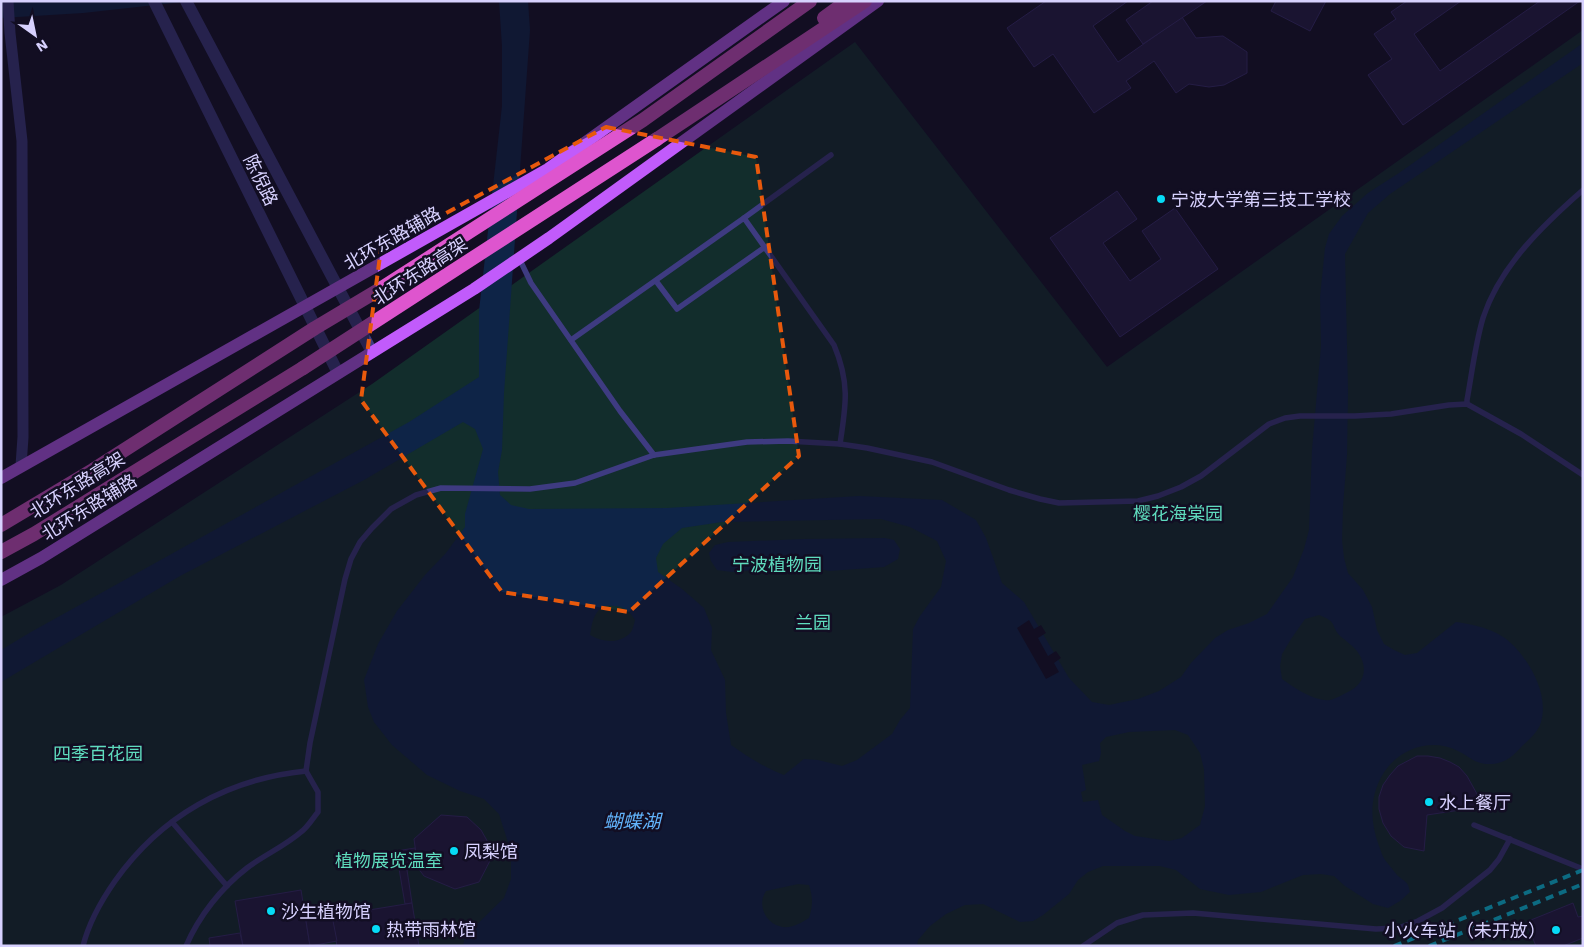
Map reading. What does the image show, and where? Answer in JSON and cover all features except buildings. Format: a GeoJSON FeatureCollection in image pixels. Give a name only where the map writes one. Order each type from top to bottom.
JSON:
{"type":"FeatureCollection","features":[{"type":"Feature","properties":{"kind":"highway"},"geometry":{"type":"LineString","coordinates":[[643,120],[798,1]]}},
{"type":"Feature","properties":{"kind":"highway","name":"北环东路高架"},"geometry":{"type":"LineString","coordinates":[[1,525],[93,470],[315,328],[382,288],[643,120],[810,1]]}},
{"type":"Feature","properties":{"kind":"highway","name":"北环东路高架"},"geometry":{"type":"LineString","coordinates":[[1,552],[34,534],[303,368],[657,139],[846,1]]}},
{"type":"Feature","properties":{"kind":"highway"},"geometry":{"type":"LineString","coordinates":[[657,139],[865,1]]}},
{"type":"Feature","properties":{"kind":"main road","name":"北环东路辅路"},"geometry":{"type":"LineString","coordinates":[[1,478],[548,169],[784,1]]}},
{"type":"Feature","properties":{"kind":"main road","name":"北环东路辅路"},"geometry":{"type":"LineString","coordinates":[[1,580],[41,558],[474,289],[549,238],[878,1]]}},
{"type":"Feature","properties":{"kind":"street"},"geometry":{"type":"LineString","coordinates":[[8,1],[22,141],[23,437],[21,466]]}},
{"type":"Feature","properties":{"kind":"street","name":"陈倪路"},"geometry":{"type":"LineString","coordinates":[[154,1],[338,374]]}},
{"type":"Feature","properties":{"kind":"street","name":"陈倪路"},"geometry":{"type":"LineString","coordinates":[[186,1],[372,352]]}},
{"type":"Feature","properties":{"kind":"lane"},"geometry":{"type":"LineString","coordinates":[[572,340],[831,155]]}},
{"type":"Feature","properties":{"kind":"lane"},"geometry":{"type":"LineString","coordinates":[[1467,404],[1476,345],[1494,290],[1516,257],[1583,190]]}},
{"type":"Feature","properties":{"kind":"lane"},"geometry":{"type":"LineString","coordinates":[[744,218],[834,345],[842,364],[846,389],[840,444]]}},
{"type":"Feature","properties":{"kind":"lane"},"geometry":{"type":"LineString","coordinates":[[656,281],[677,309],[765,247]]}},
{"type":"Feature","properties":{"kind":"lane"},"geometry":{"type":"LineString","coordinates":[[520,258],[531,283],[620,411],[654,455]]}},
{"type":"Feature","properties":{"kind":"lane"},"geometry":{"type":"LineString","coordinates":[[186,946],[193,929],[227,886],[247,868],[302,832],[318,812],[318,792],[306,771],[310,743],[345,579],[356,551],[372,528],[390,509],[432,490],[459,487],[530,489],[575,483],[654,455],[747,442],[788,441],[840,444],[932,462],[1009,490],[1060,503],[1138,501],[1158,496],[1190,482],[1223,461],[1269,424],[1285,418],[1391,414],[1467,404],[1521,434],[1583,475]]}},
{"type":"Feature","properties":{"kind":"lane"},"geometry":{"type":"LineString","coordinates":[[83,946],[91,921],[107,892],[144,846],[172,822],[212,796],[236,786],[284,773],[306,771]]}},
{"type":"Feature","properties":{"kind":"lane"},"geometry":{"type":"LineString","coordinates":[[172,822],[227,886]]}},
{"type":"Feature","properties":{"kind":"lane"},"geometry":{"type":"LineString","coordinates":[[1474,825],[1583,869]]}},
{"type":"Feature","properties":{"kind":"lane"},"geometry":{"type":"LineString","coordinates":[[1083,946],[1117,923],[1143,915],[1193,913],[1376,929],[1398,928],[1418,922],[1442,908],[1490,870],[1499,859],[1510,839]]}},
{"type":"Feature","properties":{"kind":"highlighted area"},"geometry":{"type":"Polygon","coordinates":[[[606,127],[756,157],[799,456],[629,612],[502,592],[361,400],[381,248],[606,127]]]}},
{"type":"Feature","properties":{"kind":"green space","name":"宁波植物园"},"geometry":{"type":"Polygon","coordinates":[[[1583,30],[1583,946],[1,946],[1,617],[61,585],[372,384],[855,42],[1107,367],[1583,30]]]}},
{"type":"Feature","properties":{"kind":"water"},"geometry":{"type":"Polygon","coordinates":[[[1,1],[191,1],[83,13],[1,18],[1,1]]]}},
{"type":"Feature","properties":{"kind":"water","name":"蝴蝶湖"},"geometry":{"type":"Polygon","coordinates":[[[499,1],[528,1],[530,30],[504,393],[502,450],[498,472],[500,495],[511,505],[529,509],[667,508],[859,496],[942,500],[976,520],[986,538],[1002,583],[1024,602],[1069,678],[1092,702],[1109,705],[1138,699],[1159,691],[1181,677],[1191,663],[1215,638],[1228,630],[1267,614],[1293,577],[1309,530],[1312,450],[1321,346],[1320,297],[1325,248],[1329,234],[1342,216],[1368,193],[1583,43],[1583,63],[1390,194],[1368,213],[1345,254],[1348,391],[1347,455],[1342,540],[1348,573],[1363,590],[1372,607],[1377,630],[1384,644],[1405,655],[1417,653],[1456,622],[1495,632],[1514,646],[1533,672],[1538,682],[1543,704],[1540,725],[1537,730],[1513,755],[1501,762],[1492,764],[1481,763],[1458,751],[1437,745],[1416,748],[1406,752],[1389,765],[1375,792],[1372,810],[1374,828],[1384,858],[1397,875],[1407,884],[1410,892],[1388,908],[1373,904],[1345,886],[1334,876],[1321,874],[1303,875],[1261,892],[1229,895],[1200,889],[1176,870],[1160,866],[1103,866],[1088,872],[1078,880],[1069,894],[1033,921],[1020,922],[983,904],[965,905],[946,914],[930,926],[918,940],[917,946],[463,946],[465,936],[504,898],[511,879],[511,852],[499,814],[484,799],[460,791],[427,775],[392,745],[374,722],[368,707],[364,680],[378,644],[397,611],[425,575],[446,553],[465,527],[465,514],[483,449],[475,429],[463,422],[364,480],[180,576],[1,682],[1,650],[409,422],[479,377],[479,311],[502,106],[502,46],[499,1]],[[881,519],[722,522],[682,528],[663,544],[656,558],[658,572],[704,608],[712,628],[711,650],[725,680],[726,713],[731,745],[757,762],[784,775],[804,759],[818,760],[842,766],[857,760],[892,734],[910,708],[913,629],[941,587],[946,561],[937,541],[910,527],[881,519]],[[603,606],[597,612],[590,635],[595,638],[612,641],[622,639],[631,632],[635,620],[626,609],[618,606],[603,606]],[[1319,615],[1305,619],[1282,654],[1280,666],[1282,679],[1305,693],[1324,700],[1335,699],[1354,689],[1361,680],[1364,669],[1361,657],[1357,651],[1340,636],[1329,620],[1319,615]],[[1175,730],[1129,732],[1106,737],[1100,743],[1101,753],[1099,761],[1082,765],[1086,790],[1081,792],[1083,802],[1098,800],[1102,815],[1135,836],[1169,841],[1182,838],[1200,825],[1205,806],[1204,769],[1200,753],[1188,735],[1175,730]],[[798,884],[766,891],[763,896],[762,907],[766,917],[774,924],[791,927],[809,918],[812,901],[809,885],[798,884]]]}},
{"type":"Feature","properties":{"kind":"water"},"geometry":{"type":"Polygon","coordinates":[[[885,538],[894,540],[900,549],[898,559],[884,567],[829,571],[806,565],[732,572],[717,570],[711,561],[709,553],[715,545],[728,542],[885,538]]]}},
{"type":"Feature","properties":{"kind":"pier"},"geometry":{"type":"Polygon","coordinates":[[[1029,620],[1034,629],[1041,625],[1046,633],[1038,638],[1048,656],[1056,651],[1061,658],[1054,663],[1059,672],[1046,679],[1017,628],[1029,620]]]}},
{"type":"Feature","properties":{"kind":"railway"},"geometry":{"type":"LineString","coordinates":[[1394,946],[1583,870]]}},
{"type":"Feature","properties":{"kind":"railway"},"geometry":{"type":"LineString","coordinates":[[1429,946],[1583,884]]}},
{"type":"Feature","properties":{"kind":"place","name":"宁波大学第三技工学校"},"geometry":{"type":"Point","coordinates":[1161,199]}},
{"type":"Feature","properties":{"kind":"place","name":"水上餐厅"},"geometry":{"type":"Point","coordinates":[1429,802]}},
{"type":"Feature","properties":{"kind":"place","name":"凤梨馆"},"geometry":{"type":"Point","coordinates":[454,851]}},
{"type":"Feature","properties":{"kind":"place","name":"沙生植物馆"},"geometry":{"type":"Point","coordinates":[271,911]}},
{"type":"Feature","properties":{"kind":"place","name":"热带雨林馆"},"geometry":{"type":"Point","coordinates":[376,929]}},
{"type":"Feature","properties":{"kind":"place","name":"小火车站（未开放）"},"geometry":{"type":"Point","coordinates":[1556,930]}},
{"type":"Feature","properties":{"kind":"park label","name":"樱花海棠园"},"geometry":{"type":"Point","coordinates":[1178,513]}},
{"type":"Feature","properties":{"kind":"park label","name":"兰园"},"geometry":{"type":"Point","coordinates":[813,622]}},
{"type":"Feature","properties":{"kind":"park label","name":"四季百花园"},"geometry":{"type":"Point","coordinates":[98,753]}},
{"type":"Feature","properties":{"kind":"park label","name":"植物展览温室"},"geometry":{"type":"Point","coordinates":[389,860]}}]}
